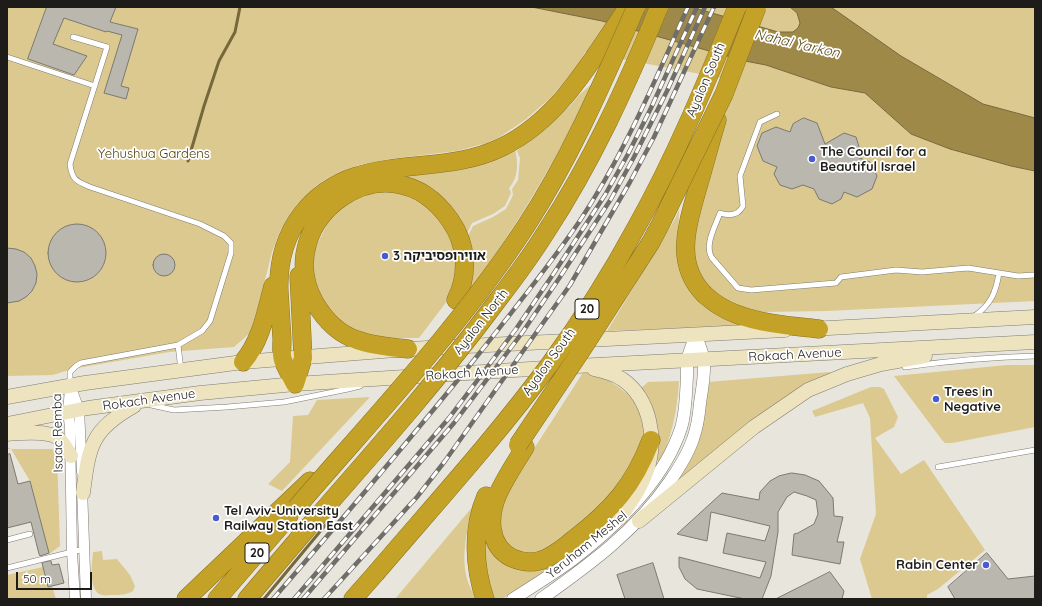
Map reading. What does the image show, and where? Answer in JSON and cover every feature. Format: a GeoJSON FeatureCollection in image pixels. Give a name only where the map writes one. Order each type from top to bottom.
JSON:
{"type":"FeatureCollection","features":[{"type":"Feature","properties":{"kind":"highway"},"geometry":{"type":"LineString","coordinates":[[243,362],[250,353],[262,327],[288,235],[297,220],[315,200],[331,187],[352,177],[374,172],[473,158],[490,152],[514,140],[543,118],[562,99],[583,73],[628,7]]}},
{"type":"Feature","properties":{"kind":"highway","name":"20"},"geometry":{"type":"LineString","coordinates":[[218,599],[292,505],[363,430],[478,295],[526,226],[557,173],[591,108],[636,7]]}},
{"type":"Feature","properties":{"kind":"highway","name":"Ayalon North"},"geometry":{"type":"LineString","coordinates":[[247,599],[399,423],[452,359],[511,282],[546,233],[572,191],[608,121],[642,48],[658,7]]}},
{"type":"Feature","properties":{"kind":"highway","name":"Ayalon South"},"geometry":{"type":"LineString","coordinates":[[353,599],[521,401],[550,364],[603,285],[634,233],[654,195],[700,96],[737,7]]}},
{"type":"Feature","properties":{"kind":"highway"},"geometry":{"type":"LineString","coordinates":[[651,440],[635,475],[627,488],[608,510],[586,530],[558,551],[547,558],[530,563],[519,561],[501,550],[492,535],[492,515],[498,493],[522,446],[651,242],[724,94],[757,7]]}},
{"type":"Feature","properties":{"kind":"highway"},"geometry":{"type":"LineString","coordinates":[[724,94],[686,235],[685,251],[687,266],[696,284],[708,298],[726,310],[745,317],[819,329]]}},
{"type":"Feature","properties":{"kind":"highway"},"geometry":{"type":"LineString","coordinates":[[295,384],[303,358],[299,289],[300,262],[304,243],[308,232],[314,223],[340,198],[369,185],[382,183],[408,186],[431,198],[452,222],[458,233],[464,255],[464,275],[456,300],[363,430]]}},
{"type":"Feature","properties":{"kind":"highway"},"geometry":{"type":"LineString","coordinates":[[328,208],[319,219],[313,230],[306,255],[306,275],[314,300],[330,323],[343,333],[372,344],[408,349]]}},
{"type":"Feature","properties":{"kind":"highway"},"geometry":{"type":"LineString","coordinates":[[282,254],[278,277],[282,359],[295,384]]}},
{"type":"Feature","properties":{"kind":"highway"},"geometry":{"type":"LineString","coordinates":[[485,599],[477,572],[476,552],[478,524],[483,503],[491,483],[522,446]]}},
{"type":"Feature","properties":{"kind":"highway"},"geometry":{"type":"LineString","coordinates":[[186,599],[292,505]]}},
{"type":"Feature","properties":{"kind":"main road","name":"Rokach Avenue"},"geometry":{"type":"LineString","coordinates":[[7,397],[70,385],[243,362],[408,349],[1035,317]]}},
{"type":"Feature","properties":{"kind":"main road","name":"Rokach Avenue"},"geometry":{"type":"LineString","coordinates":[[7,424],[74,411],[200,393],[295,384],[577,366],[1035,342]]}},
{"type":"Feature","properties":{"kind":"main road"},"geometry":{"type":"LineString","coordinates":[[639,521],[754,427],[808,390],[847,374],[881,364],[974,345]]}},
{"type":"Feature","properties":{"kind":"main road"},"geometry":{"type":"LineString","coordinates":[[577,366],[606,372],[622,379],[642,403],[647,413],[651,440],[650,460],[639,489],[620,518]]}},
{"type":"Feature","properties":{"kind":"main road"},"geometry":{"type":"LineString","coordinates":[[83,493],[89,453],[100,432],[109,422],[140,402]]}},
{"type":"Feature","properties":{"kind":"main road"},"geometry":{"type":"LineString","coordinates":[[7,434],[44,434],[54,436],[62,442],[71,456]]}},
{"type":"Feature","properties":{"kind":"street","name":"Yeruham Meshel"},"geometry":{"type":"LineString","coordinates":[[541,599],[579,573],[610,548],[639,521],[653,504],[687,455],[694,438],[699,416],[704,360],[696,335]]}},
{"type":"Feature","properties":{"kind":"street","name":"Yeruham Meshel"},"geometry":{"type":"LineString","coordinates":[[513,599],[570,561],[620,518],[661,470],[675,443],[681,426],[684,408],[687,361],[696,335]]}},
{"type":"Feature","properties":{"kind":"street","name":"Isaac Remba"},"geometry":{"type":"LineString","coordinates":[[70,385],[83,493],[86,599]]}},
{"type":"Feature","properties":{"kind":"street","name":"Isaac Remba"},"geometry":{"type":"LineString","coordinates":[[74,411],[71,456],[72,552],[75,599]]}},
{"type":"Feature","properties":{"kind":"lane"},"geometry":{"type":"LineString","coordinates":[[70,385],[70,372],[81,363],[178,345],[202,331],[210,321],[231,253],[231,243],[224,236],[200,224],[90,187],[78,182],[71,174],[70,164],[107,47],[73,37]]}},
{"type":"Feature","properties":{"kind":"lane"},"geometry":{"type":"LineString","coordinates":[[7,57],[95,86]]}},
{"type":"Feature","properties":{"kind":"lane"},"geometry":{"type":"LineString","coordinates":[[777,114],[760,122],[740,176],[743,206],[734,214],[727,216],[720,213],[708,245],[712,258],[738,288],[751,290],[836,283],[841,277],[896,270],[922,272],[968,268],[1018,276],[1035,276]]}},
{"type":"Feature","properties":{"kind":"lane"},"geometry":{"type":"LineString","coordinates":[[967,321],[982,311],[994,295],[997,288],[999,273]]}},
{"type":"Feature","properties":{"kind":"lane"},"geometry":{"type":"LineString","coordinates":[[178,345],[181,370]]}},
{"type":"Feature","properties":{"kind":"lane"},"geometry":{"type":"LineString","coordinates":[[899,367],[935,362],[1035,356]]}},
{"type":"Feature","properties":{"kind":"lane"},"geometry":{"type":"LineString","coordinates":[[773,414],[832,384],[870,373]]}},
{"type":"Feature","properties":{"kind":"lane"},"geometry":{"type":"LineString","coordinates":[[140,402],[174,410],[248,405],[305,398],[348,389],[379,379]]}},
{"type":"Feature","properties":{"kind":"lane"},"geometry":{"type":"LineString","coordinates":[[938,467],[1035,450]]}},
{"type":"Feature","properties":{"kind":"lane"},"geometry":{"type":"LineString","coordinates":[[7,540],[30,534]]}},
{"type":"Feature","properties":{"kind":"lane"},"geometry":{"type":"LineString","coordinates":[[7,568],[84,549]]}},
{"type":"Feature","properties":{"kind":"green space","name":"Yehushua Gardens"},"geometry":{"type":"Polygon","coordinates":[[[7,7],[532,7],[602,21],[745,61],[766,65],[831,87],[865,93],[911,134],[950,149],[1035,171],[1035,301],[827,311],[764,312],[743,308],[728,302],[714,293],[703,281],[697,269],[692,243],[720,125],[737,81],[585,52],[577,67],[549,99],[525,120],[498,138],[487,143],[457,151],[390,159],[359,165],[326,179],[316,186],[298,204],[280,231],[272,252],[250,333],[234,347],[169,352],[72,369],[53,375],[7,376],[7,7]]]}},
{"type":"Feature","properties":{"kind":"green space"},"geometry":{"type":"Polygon","coordinates":[[[691,7],[790,7],[797,13],[800,23],[798,28],[793,32],[773,31],[691,7]]]}},
{"type":"Feature","properties":{"kind":"green space"},"geometry":{"type":"Polygon","coordinates":[[[831,7],[1035,7],[1035,118],[983,104],[901,56],[831,7]]]}},
{"type":"Feature","properties":{"kind":"green space"},"geometry":{"type":"Polygon","coordinates":[[[595,81],[544,177],[464,300],[467,238],[473,226],[506,209],[513,195],[512,189],[518,180],[520,158],[517,151],[570,106],[579,95],[595,81]]]}},
{"type":"Feature","properties":{"kind":"green space"},"geometry":{"type":"Polygon","coordinates":[[[515,149],[517,170],[515,179],[509,188],[511,193],[505,206],[493,214],[472,223],[466,236],[450,208],[440,197],[399,178],[401,174],[515,149]]]}},
{"type":"Feature","properties":{"kind":"green space"},"geometry":{"type":"Polygon","coordinates":[[[400,192],[432,209],[453,240],[458,267],[450,297],[419,338],[378,338],[351,330],[328,311],[313,277],[314,250],[333,213],[364,194],[400,192]]]}},
{"type":"Feature","properties":{"kind":"green space"},"geometry":{"type":"Polygon","coordinates":[[[679,209],[678,247],[681,267],[761,325],[607,331],[675,219],[679,209]]]}},
{"type":"Feature","properties":{"kind":"green space"},"geometry":{"type":"Polygon","coordinates":[[[1007,365],[1035,365],[1035,427],[952,443],[945,443],[942,440],[894,376],[1007,365]]]}},
{"type":"Feature","properties":{"kind":"green space"},"geometry":{"type":"Polygon","coordinates":[[[584,371],[602,377],[616,385],[634,401],[640,413],[645,435],[641,452],[605,505],[538,556],[514,551],[503,540],[499,521],[499,510],[510,486],[584,371]]]}},
{"type":"Feature","properties":{"kind":"green space"},"geometry":{"type":"Polygon","coordinates":[[[830,372],[831,377],[673,486],[708,382],[830,372]]]}},
{"type":"Feature","properties":{"kind":"green space"},"geometry":{"type":"Polygon","coordinates":[[[679,381],[673,423],[661,462],[654,460],[638,391],[648,382],[679,381]]]}},
{"type":"Feature","properties":{"kind":"green space"},"geometry":{"type":"Polygon","coordinates":[[[871,387],[880,387],[884,389],[898,417],[894,427],[875,438],[901,474],[924,460],[985,550],[938,589],[927,595],[927,599],[872,599],[860,559],[876,514],[870,418],[863,403],[815,417],[812,411],[871,387]]]}},
{"type":"Feature","properties":{"kind":"green space"},"geometry":{"type":"Polygon","coordinates":[[[370,397],[282,491],[268,484],[290,462],[293,416],[308,415],[317,400],[370,397]]]}},
{"type":"Feature","properties":{"kind":"green space"},"geometry":{"type":"Polygon","coordinates":[[[11,449],[53,449],[57,455],[60,546],[49,554],[30,481],[11,449]]]}},
{"type":"Feature","properties":{"kind":"green space"},"geometry":{"type":"Polygon","coordinates":[[[474,505],[465,543],[465,563],[468,582],[476,599],[395,599],[474,505]]]}},
{"type":"Feature","properties":{"kind":"green space"},"geometry":{"type":"Polygon","coordinates":[[[488,530],[493,552],[562,554],[566,559],[502,599],[492,599],[481,545],[488,530]]]}},
{"type":"Feature","properties":{"kind":"green space"},"geometry":{"type":"Polygon","coordinates":[[[102,551],[103,560],[117,559],[130,575],[135,586],[133,591],[126,594],[117,595],[103,595],[98,593],[95,589],[92,576],[93,552],[102,551]]]}},
{"type":"Feature","properties":{"kind":"green space"},"geometry":{"type":"Polygon","coordinates":[[[43,567],[47,587],[52,586],[56,599],[7,599],[7,575],[43,567]]]}},
{"type":"Feature","properties":{"kind":"water","name":"Nahal Yarkon"},"geometry":{"type":"Polygon","coordinates":[[[532,7],[691,7],[778,32],[793,32],[798,28],[800,23],[797,13],[790,7],[831,7],[901,56],[983,104],[1035,118],[1035,171],[950,149],[911,134],[865,93],[831,87],[766,65],[745,61],[602,21],[532,7]]]}},
{"type":"Feature","properties":{"kind":"building"},"geometry":{"type":"Polygon","coordinates":[[[47,7],[116,7],[110,22],[138,29],[121,86],[129,88],[126,99],[104,93],[122,35],[106,32],[64,18],[53,44],[87,56],[74,75],[28,59],[47,7]]]}},
{"type":"Feature","properties":{"kind":"building","name":"The Council for a Beautiful Israel"},"geometry":{"type":"Polygon","coordinates":[[[804,118],[817,123],[825,144],[844,133],[856,137],[860,150],[857,157],[870,162],[877,176],[872,189],[857,197],[844,192],[841,199],[832,204],[819,199],[814,189],[803,185],[792,189],[780,185],[774,174],[777,167],[763,161],[757,146],[762,133],[776,127],[790,132],[793,124],[804,118]]]}},
{"type":"Feature","properties":{"kind":"building"},"geometry":{"type":"Polygon","coordinates":[[[71,224],[83,224],[98,232],[106,247],[106,259],[98,274],[83,282],[71,282],[56,274],[48,259],[48,247],[56,232],[71,224]]]}},
{"type":"Feature","properties":{"kind":"building"},"geometry":{"type":"Polygon","coordinates":[[[7,248],[24,252],[31,258],[37,274],[36,283],[32,291],[26,297],[19,301],[7,303],[7,248]]]}},
{"type":"Feature","properties":{"kind":"building"},"geometry":{"type":"Polygon","coordinates":[[[164,254],[168,255],[174,261],[174,269],[168,275],[164,276],[160,275],[154,269],[153,265],[154,261],[160,255],[164,254]]]}},
{"type":"Feature","properties":{"kind":"building"},"geometry":{"type":"Polygon","coordinates":[[[10,454],[18,484],[30,481],[49,553],[40,556],[31,522],[7,528],[7,455],[10,454]]]}},
{"type":"Feature","properties":{"kind":"building"},"geometry":{"type":"Polygon","coordinates":[[[792,473],[805,475],[819,481],[833,498],[834,516],[843,517],[837,542],[844,542],[840,564],[792,555],[794,534],[814,524],[818,514],[816,500],[794,492],[787,497],[778,512],[778,532],[771,576],[762,599],[745,599],[697,589],[685,579],[679,567],[679,557],[760,578],[766,562],[723,553],[727,533],[765,541],[770,526],[711,512],[707,541],[677,534],[722,493],[759,500],[760,492],[770,481],[779,476],[792,473]]]}},
{"type":"Feature","properties":{"kind":"building","name":"Rabin Center"},"geometry":{"type":"Polygon","coordinates":[[[987,553],[1008,579],[1035,576],[1035,599],[955,599],[948,587],[987,553]]]}},
{"type":"Feature","properties":{"kind":"building"},"geometry":{"type":"Polygon","coordinates":[[[51,561],[52,565],[59,564],[64,583],[48,587],[42,563],[51,561]]]}},
{"type":"Feature","properties":{"kind":"building"},"geometry":{"type":"Polygon","coordinates":[[[653,563],[664,599],[625,599],[617,575],[653,563]]]}},
{"type":"Feature","properties":{"kind":"building"},"geometry":{"type":"Polygon","coordinates":[[[830,572],[844,591],[842,599],[776,599],[830,572]]]}},
{"type":"Feature","properties":{"kind":"waterway"},"geometry":{"type":"LineString","coordinates":[[188,161],[219,61],[235,32],[240,7]]}},
{"type":"Feature","properties":{"kind":"waterway"},"geometry":{"type":"LineString","coordinates":[[264,599],[328,522]]}},
{"type":"Feature","properties":{"kind":"railway"},"geometry":{"type":"LineString","coordinates":[[273,599],[379,476],[456,382],[532,287],[568,238],[595,197],[625,144],[688,7]]}},
{"type":"Feature","properties":{"kind":"railway"},"geometry":{"type":"LineString","coordinates":[[294,599],[449,418],[516,329],[605,195],[651,108],[697,7]]}},
{"type":"Feature","properties":{"kind":"railway"},"geometry":{"type":"LineString","coordinates":[[303,599],[454,423],[522,333],[611,199],[667,91],[705,7]]}},
{"type":"Feature","properties":{"kind":"railway"},"geometry":{"type":"LineString","coordinates":[[324,599],[417,497],[445,461],[570,285],[630,182],[654,137],[714,7]]}},
{"type":"Feature","properties":{"kind":"place","name":"The Council for a Beautiful Israel"},"geometry":{"type":"Point","coordinates":[812,159]}},
{"type":"Feature","properties":{"kind":"place","name":"אווירופסיביקה 3"},"geometry":{"type":"Point","coordinates":[385,256]}},
{"type":"Feature","properties":{"kind":"place","name":"Trees in Negative"},"geometry":{"type":"Point","coordinates":[936,399]}},
{"type":"Feature","properties":{"kind":"place","name":"Tel Aviv-University Railway Station East"},"geometry":{"type":"Point","coordinates":[216,518]}},
{"type":"Feature","properties":{"kind":"place","name":"Rabin Center"},"geometry":{"type":"Point","coordinates":[986,565]}}]}
